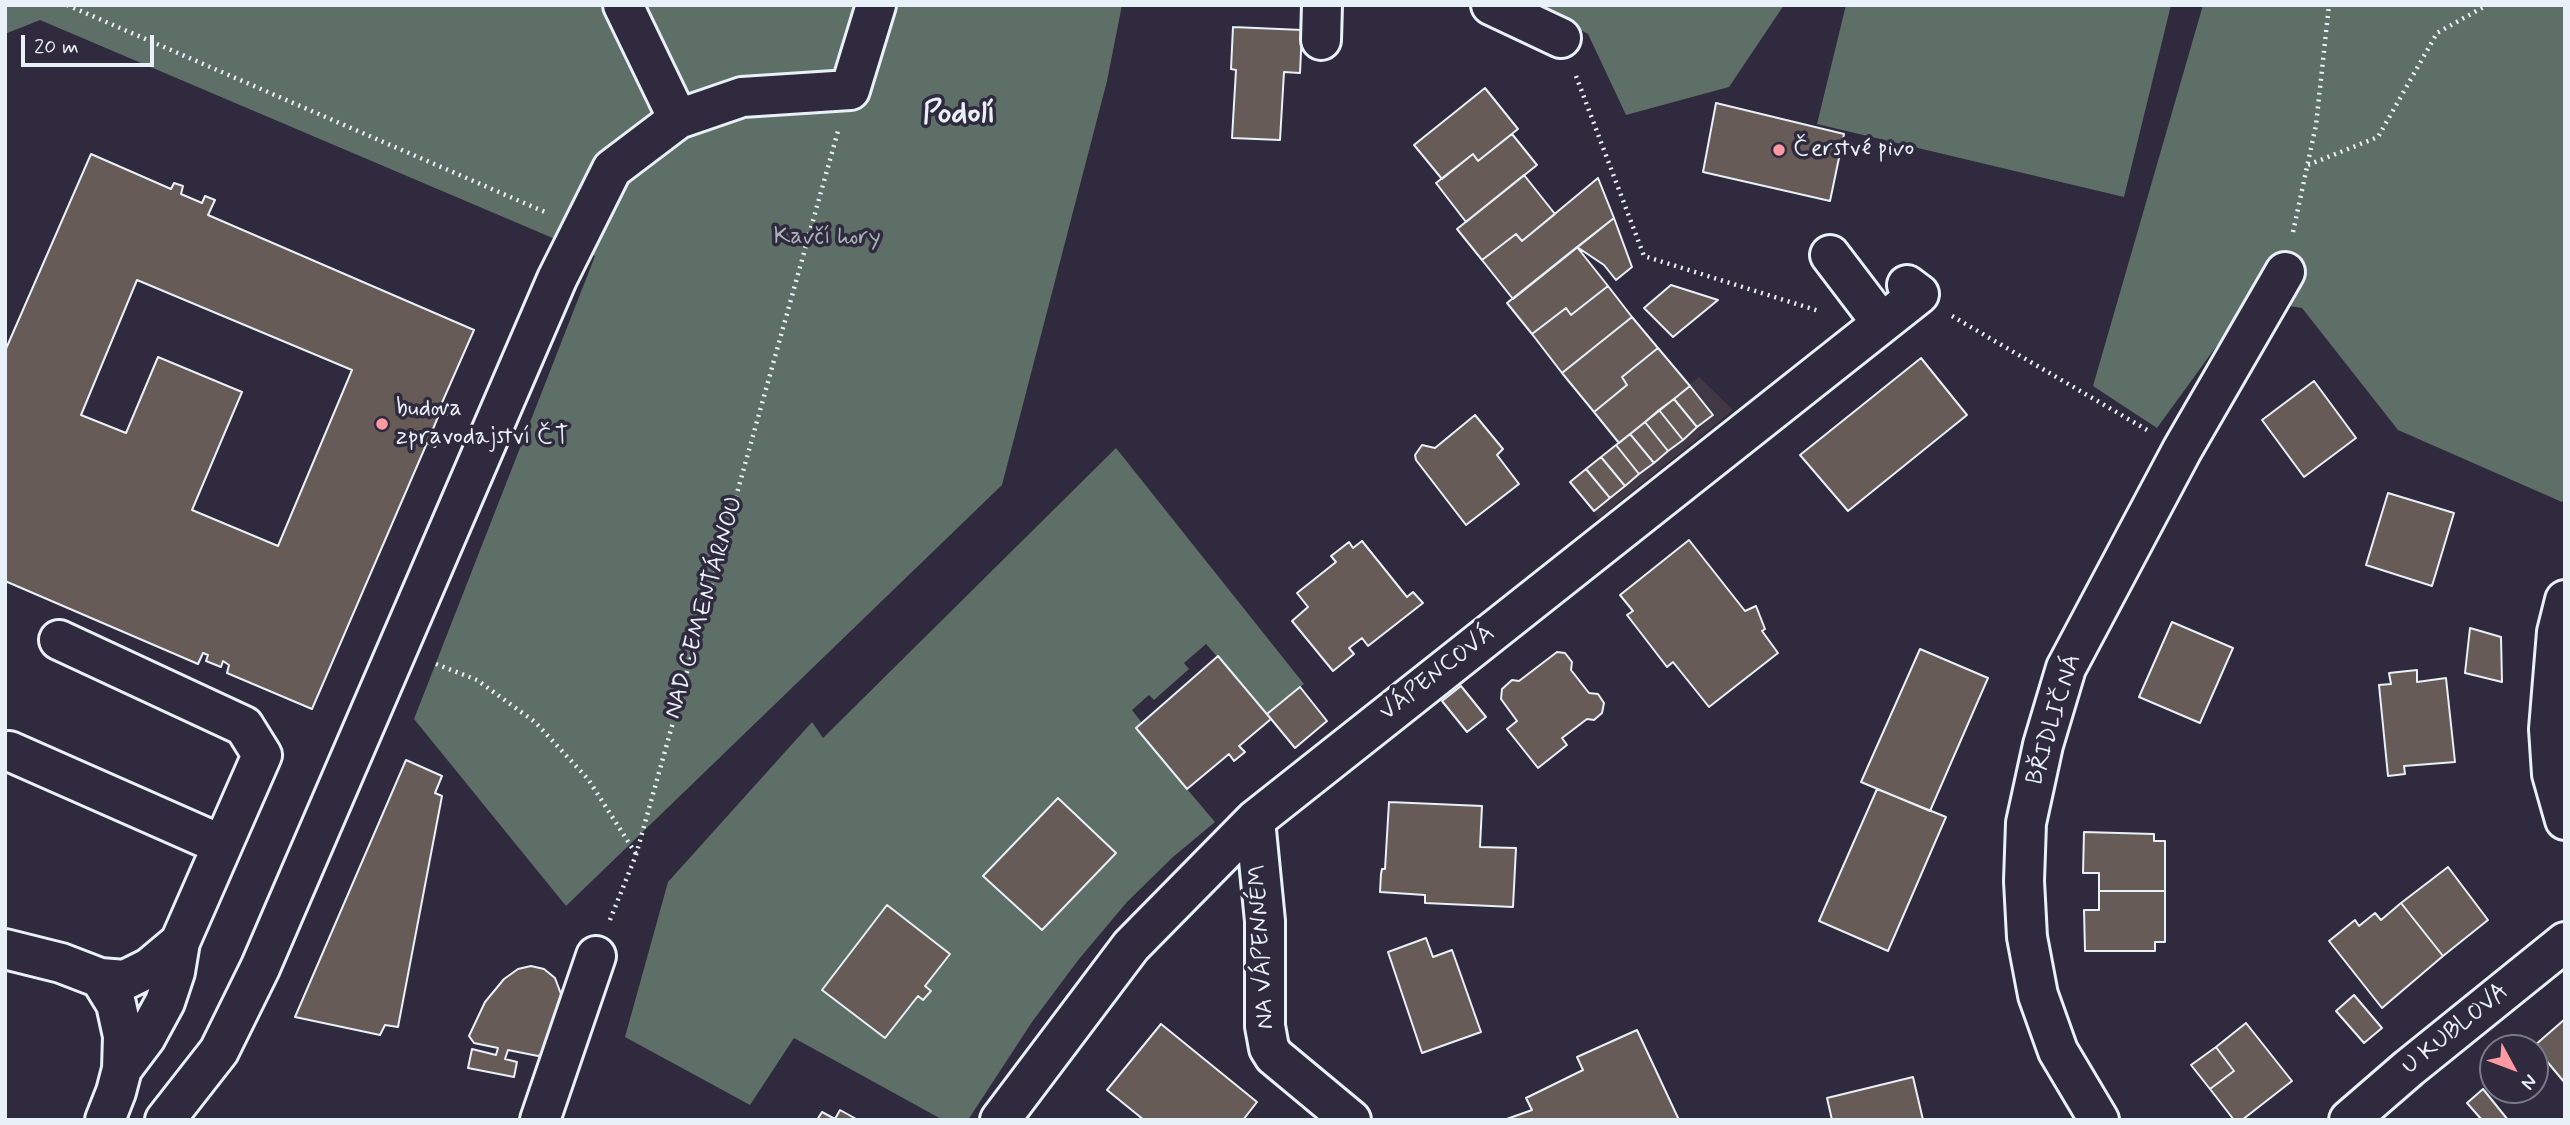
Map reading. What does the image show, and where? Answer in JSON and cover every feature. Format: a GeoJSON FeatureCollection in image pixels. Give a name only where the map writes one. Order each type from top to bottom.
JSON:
{"type":"FeatureCollection","features":[{"type":"Feature","properties":{"kind":"street"},"geometry":{"type":"LineString","coordinates":[[623,5],[678,119]]}},
{"type":"Feature","properties":{"kind":"street"},"geometry":{"type":"LineString","coordinates":[[165,1120],[219,1051],[254,980],[557,279],[612,169],[678,119],[742,97],[850,90],[876,5]]}},
{"type":"Feature","properties":{"kind":"street"},"geometry":{"type":"LineString","coordinates":[[1491,5],[1561,38]]}},
{"type":"Feature","properties":{"kind":"street"},"geometry":{"type":"LineString","coordinates":[[1830,256],[1877,325]]}},
{"type":"Feature","properties":{"kind":"street","name":"BŘIDLIČNÁ"},"geometry":{"type":"LineString","coordinates":[[2099,1120],[2058,1051],[2038,995],[2027,937],[2024,881],[2026,823],[2043,745],[2066,668],[2182,450],[2284,272]]}},
{"type":"Feature","properties":{"kind":"street","name":"VÁPENCOVÁ"},"geometry":{"type":"LineString","coordinates":[[1000,1120],[1131,946],[1255,820],[1919,294],[1907,285]]}},
{"type":"Feature","properties":{"kind":"street"},"geometry":{"type":"LineString","coordinates":[[2565,600],[2557,632],[2549,729],[2552,774],[2565,820]]}},
{"type":"Feature","properties":{"kind":"street"},"geometry":{"type":"LineString","coordinates":[[59,640],[244,726],[261,755],[180,942],[165,1002],[146,1037],[122,1069]]}},
{"type":"Feature","properties":{"kind":"street"},"geometry":{"type":"LineString","coordinates":[[9,751],[222,845]]}},
{"type":"Feature","properties":{"kind":"street","name":"NA VÁPENNÉM"},"geometry":{"type":"LineString","coordinates":[[1255,820],[1265,921],[1265,1026],[1269,1048],[1274,1056],[1351,1120]]}},
{"type":"Feature","properties":{"kind":"street"},"geometry":{"type":"LineString","coordinates":[[5,949],[61,963],[100,978],[125,980],[149,968],[180,942]]}},
{"type":"Feature","properties":{"kind":"street","name":"U KUBLOVA"},"geometry":{"type":"LineString","coordinates":[[2349,1120],[2565,942]]}},
{"type":"Feature","properties":{"kind":"street"},"geometry":{"type":"LineString","coordinates":[[540,1120],[596,956]]}},
{"type":"Feature","properties":{"kind":"street"},"geometry":{"type":"LineString","coordinates":[[100,978],[116,1004],[123,1036],[122,1069],[106,1120]]}},
{"type":"Feature","properties":{"kind":"path"},"geometry":{"type":"LineString","coordinates":[[67,5],[583,228]]}},
{"type":"Feature","properties":{"kind":"path"},"geometry":{"type":"LineString","coordinates":[[2284,272],[2316,125],[2329,5]]}},
{"type":"Feature","properties":{"kind":"path"},"geometry":{"type":"LineString","coordinates":[[2307,166],[2378,137],[2437,33],[2487,5]]}},
{"type":"Feature","properties":{"kind":"path"},"geometry":{"type":"LineString","coordinates":[[1561,38],[1644,256],[1877,325]]}},
{"type":"Feature","properties":{"kind":"path","name":"NAD CEMENTÁRNOU"},"geometry":{"type":"LineString","coordinates":[[596,956],[636,855],[850,90]]}},
{"type":"Feature","properties":{"kind":"path"},"geometry":{"type":"LineString","coordinates":[[1944,311],[2148,430]]}},
{"type":"Feature","properties":{"kind":"path"},"geometry":{"type":"LineString","coordinates":[[398,651],[477,680],[535,722],[588,779],[636,855]]}},
{"type":"Feature","properties":{"kind":"shaded area"},"geometry":{"type":"Polygon","coordinates":[[[1699,377],[1733,410],[1599,518],[1570,482],[1699,377]]]}},
{"type":"Feature","properties":{"kind":"green space","name":"Kavčí hory"},"geometry":{"type":"Polygon","coordinates":[[[5,5],[1122,5],[1107,81],[1002,485],[566,906],[414,719],[595,256],[40,20],[5,34],[5,5]]]}},
{"type":"Feature","properties":{"kind":"green space"},"geometry":{"type":"Polygon","coordinates":[[[1535,5],[1784,5],[1729,87],[1626,115],[1588,34],[1535,5]]]}},
{"type":"Feature","properties":{"kind":"green space"},"geometry":{"type":"Polygon","coordinates":[[[1846,5],[2171,5],[2124,197],[1817,124],[1846,5]]]}},
{"type":"Feature","properties":{"kind":"green space"},"geometry":{"type":"Polygon","coordinates":[[[2203,5],[2565,5],[2565,497],[2562,502],[2398,430],[2302,308],[2250,300],[2157,428],[2093,386],[2203,5]]]}},
{"type":"Feature","properties":{"kind":"green space"},"geometry":{"type":"Polygon","coordinates":[[[1116,448],[1304,684],[1267,714],[1206,644],[1184,663],[1189,669],[1154,700],[1149,695],[1132,710],[1142,723],[1136,729],[1215,822],[1173,857],[1127,902],[1079,959],[1032,1022],[968,1120],[943,1120],[794,1038],[750,1105],[625,1037],[668,882],[812,722],[823,738],[1116,448]],[[822,990],[885,1038],[918,996],[923,1000],[930,991],[822,990]]]}},
{"type":"Feature","properties":{"kind":"building"},"geometry":{"type":"Polygon","coordinates":[[[1233,27],[1302,30],[1300,73],[1284,72],[1280,140],[1232,138],[1236,70],[1231,69],[1233,27]]]}},
{"type":"Feature","properties":{"kind":"building"},"geometry":{"type":"Polygon","coordinates":[[[1485,88],[1518,129],[1478,161],[1473,154],[1442,179],[1414,145],[1485,88]]]}},
{"type":"Feature","properties":{"kind":"building"},"geometry":{"type":"Polygon","coordinates":[[[1716,103],[1844,134],[1830,201],[1703,172],[1716,103]]]}},
{"type":"Feature","properties":{"kind":"building"},"geometry":{"type":"Polygon","coordinates":[[[1512,134],[1537,165],[1466,222],[1436,183],[1473,154],[1478,161],[1512,134]]]}},
{"type":"Feature","properties":{"kind":"building","name":"budova zpravodajství ČT"},"geometry":{"type":"Polygon","coordinates":[[[91,154],[171,189],[174,183],[183,186],[181,194],[202,203],[205,196],[215,200],[208,215],[474,330],[441,405],[450,408],[447,415],[440,412],[431,434],[439,438],[435,447],[427,443],[312,709],[227,673],[229,665],[223,661],[221,667],[206,661],[208,655],[203,653],[198,664],[5,581],[5,351],[91,154]],[[137,280],[81,415],[126,433],[158,357],[242,392],[192,510],[278,546],[352,370],[137,280]]]}},
{"type":"Feature","properties":{"kind":"building"},"geometry":{"type":"Polygon","coordinates":[[[1524,175],[1555,214],[1522,241],[1516,234],[1482,260],[1457,229],[1524,175]]]}},
{"type":"Feature","properties":{"kind":"building"},"geometry":{"type":"Polygon","coordinates":[[[1598,178],[1614,218],[1513,299],[1482,260],[1516,234],[1522,241],[1598,178]]]}},
{"type":"Feature","properties":{"kind":"building"},"geometry":{"type":"Polygon","coordinates":[[[1614,218],[1632,267],[1616,280],[1604,265],[1577,247],[1614,218]]]}},
{"type":"Feature","properties":{"kind":"building"},"geometry":{"type":"Polygon","coordinates":[[[1577,247],[1608,286],[1571,315],[1566,308],[1532,334],[1507,303],[1577,247]]]}},
{"type":"Feature","properties":{"kind":"building"},"geometry":{"type":"Polygon","coordinates":[[[1671,285],[1718,300],[1673,337],[1644,308],[1671,285]]]}},
{"type":"Feature","properties":{"kind":"building"},"geometry":{"type":"Polygon","coordinates":[[[1608,286],[1632,317],[1562,373],[1532,334],[1566,308],[1571,315],[1608,286]]]}},
{"type":"Feature","properties":{"kind":"building"},"geometry":{"type":"Polygon","coordinates":[[[1632,317],[1658,348],[1622,377],[1627,385],[1594,412],[1562,373],[1632,317]]]}},
{"type":"Feature","properties":{"kind":"building"},"geometry":{"type":"Polygon","coordinates":[[[1658,348],[1690,386],[1619,443],[1594,412],[1627,385],[1622,377],[1658,348]]]}},
{"type":"Feature","properties":{"kind":"building"},"geometry":{"type":"Polygon","coordinates":[[[1921,358],[1967,415],[1848,511],[1800,455],[1921,358]]]}},
{"type":"Feature","properties":{"kind":"building"},"geometry":{"type":"Polygon","coordinates":[[[2314,381],[2356,438],[2304,477],[2262,420],[2314,381]]]}},
{"type":"Feature","properties":{"kind":"building"},"geometry":{"type":"Polygon","coordinates":[[[1690,386],[1713,415],[1697,427],[1674,399],[1690,386]]]}},
{"type":"Feature","properties":{"kind":"building"},"geometry":{"type":"Polygon","coordinates":[[[1674,399],[1697,427],[1683,440],[1659,410],[1674,399]]]}},
{"type":"Feature","properties":{"kind":"building"},"geometry":{"type":"Polygon","coordinates":[[[1659,410],[1683,440],[1668,451],[1645,422],[1659,410]]]}},
{"type":"Feature","properties":{"kind":"building"},"geometry":{"type":"Polygon","coordinates":[[[1475,415],[1503,449],[1497,455],[1519,484],[1466,525],[1416,460],[1415,455],[1422,445],[1435,448],[1475,415]]]}},
{"type":"Feature","properties":{"kind":"building"},"geometry":{"type":"Polygon","coordinates":[[[1645,422],[1668,451],[1654,463],[1630,434],[1645,422]]]}},
{"type":"Feature","properties":{"kind":"building"},"geometry":{"type":"Polygon","coordinates":[[[1630,434],[1654,463],[1639,474],[1616,445],[1630,434]]]}},
{"type":"Feature","properties":{"kind":"building"},"geometry":{"type":"Polygon","coordinates":[[[1616,445],[1639,474],[1625,486],[1601,457],[1616,445]]]}},
{"type":"Feature","properties":{"kind":"building"},"geometry":{"type":"Polygon","coordinates":[[[1601,457],[1625,486],[1610,498],[1586,469],[1601,457]]]}},
{"type":"Feature","properties":{"kind":"building"},"geometry":{"type":"Polygon","coordinates":[[[1586,469],[1610,498],[1594,511],[1570,482],[1586,469]]]}},
{"type":"Feature","properties":{"kind":"building"},"geometry":{"type":"Polygon","coordinates":[[[2388,493],[2454,513],[2432,586],[2366,565],[2388,493]]]}},
{"type":"Feature","properties":{"kind":"building"},"geometry":{"type":"Polygon","coordinates":[[[1689,540],[1745,611],[1756,606],[1765,629],[1762,631],[1778,653],[1709,707],[1673,662],[1667,667],[1627,615],[1633,611],[1620,595],[1689,540]]]}},
{"type":"Feature","properties":{"kind":"building"},"geometry":{"type":"Polygon","coordinates":[[[1362,541],[1407,597],[1413,592],[1423,603],[1368,646],[1362,638],[1349,648],[1354,654],[1333,671],[1292,621],[1308,607],[1297,593],[1336,562],[1331,556],[1349,542],[1353,548],[1362,541]]]}},
{"type":"Feature","properties":{"kind":"building"},"geometry":{"type":"Polygon","coordinates":[[[2172,622],[2233,648],[2200,723],[2139,697],[2172,622]]]}},
{"type":"Feature","properties":{"kind":"building"},"geometry":{"type":"Polygon","coordinates":[[[2470,628],[2501,637],[2502,682],[2465,673],[2470,628]]]}},
{"type":"Feature","properties":{"kind":"building"},"geometry":{"type":"Polygon","coordinates":[[[1920,649],[1988,678],[1930,811],[1861,782],[1920,649]]]}},
{"type":"Feature","properties":{"kind":"building"},"geometry":{"type":"Polygon","coordinates":[[[1557,652],[1565,653],[1572,662],[1571,670],[1589,693],[1598,694],[1604,703],[1602,713],[1594,720],[1587,719],[1562,738],[1567,745],[1538,768],[1507,729],[1517,721],[1501,699],[1502,689],[1512,680],[1519,681],[1557,652]]]}},
{"type":"Feature","properties":{"kind":"building"},"geometry":{"type":"Polygon","coordinates":[[[1218,656],[1271,719],[1239,746],[1245,752],[1234,761],[1229,754],[1187,789],[1136,728],[1218,656]]]}},
{"type":"Feature","properties":{"kind":"building"},"geometry":{"type":"Polygon","coordinates":[[[2417,670],[2417,682],[2446,678],[2455,762],[2404,766],[2405,774],[2388,776],[2379,685],[2391,684],[2389,673],[2417,670]]]}},
{"type":"Feature","properties":{"kind":"building"},"geometry":{"type":"Polygon","coordinates":[[[1461,686],[1486,717],[1467,732],[1442,701],[1461,686]]]}},
{"type":"Feature","properties":{"kind":"building"},"geometry":{"type":"Polygon","coordinates":[[[1300,687],[1327,721],[1295,748],[1267,714],[1300,687]]]}},
{"type":"Feature","properties":{"kind":"building"},"geometry":{"type":"Polygon","coordinates":[[[406,760],[442,776],[435,793],[442,796],[398,1027],[385,1025],[380,1035],[295,1017],[406,760]]]}},
{"type":"Feature","properties":{"kind":"building"},"geometry":{"type":"Polygon","coordinates":[[[1877,789],[1946,817],[1888,951],[1819,921],[1877,789]]]}},
{"type":"Feature","properties":{"kind":"building"},"geometry":{"type":"Polygon","coordinates":[[[1058,798],[1116,853],[1042,930],[983,876],[1058,798]]]}},
{"type":"Feature","properties":{"kind":"building"},"geometry":{"type":"Polygon","coordinates":[[[1389,802],[1482,806],[1480,847],[1516,848],[1513,907],[1425,903],[1425,895],[1380,892],[1382,869],[1385,869],[1389,802]]]}},
{"type":"Feature","properties":{"kind":"building"},"geometry":{"type":"Polygon","coordinates":[[[2084,832],[2154,834],[2154,841],[2165,841],[2165,891],[2099,891],[2099,873],[2083,873],[2084,832]]]}},
{"type":"Feature","properties":{"kind":"building"},"geometry":{"type":"Polygon","coordinates":[[[2448,867],[2488,920],[2443,956],[2401,903],[2448,867]]]}},
{"type":"Feature","properties":{"kind":"building"},"geometry":{"type":"Polygon","coordinates":[[[2099,891],[2165,891],[2165,942],[2155,942],[2155,951],[2085,951],[2084,910],[2099,910],[2099,891]]]}},
{"type":"Feature","properties":{"kind":"building"},"geometry":{"type":"Polygon","coordinates":[[[2401,903],[2443,956],[2382,1008],[2329,941],[2355,920],[2359,926],[2375,913],[2381,920],[2401,903]]]}},
{"type":"Feature","properties":{"kind":"building"},"geometry":{"type":"Polygon","coordinates":[[[887,905],[950,954],[925,986],[931,991],[923,1000],[918,996],[885,1038],[822,990],[887,905]]]}},
{"type":"Feature","properties":{"kind":"building"},"geometry":{"type":"Polygon","coordinates":[[[1426,938],[1433,957],[1452,950],[1481,1032],[1422,1053],[1388,952],[1426,938]]]}},
{"type":"Feature","properties":{"kind":"building"},"geometry":{"type":"Polygon","coordinates":[[[531,966],[544,969],[555,978],[561,994],[542,1054],[538,1056],[508,1050],[505,1059],[517,1062],[514,1077],[468,1068],[472,1049],[496,1055],[498,1048],[474,1043],[469,1036],[485,1002],[504,979],[518,969],[531,966]]]}},
{"type":"Feature","properties":{"kind":"building"},"geometry":{"type":"Polygon","coordinates":[[[2354,995],[2382,1028],[2364,1043],[2336,1011],[2354,995]]]}},
{"type":"Feature","properties":{"kind":"building"},"geometry":{"type":"Polygon","coordinates":[[[2565,1019],[2565,1083],[2549,1064],[2548,1034],[2565,1019]]]}},
{"type":"Feature","properties":{"kind":"building"},"geometry":{"type":"Polygon","coordinates":[[[2246,1023],[2292,1081],[2242,1120],[2234,1120],[2210,1089],[2234,1071],[2216,1047],[2246,1023]]]}},
{"type":"Feature","properties":{"kind":"building"},"geometry":{"type":"Polygon","coordinates":[[[1161,1024],[1257,1102],[1243,1120],[1144,1120],[1107,1090],[1161,1024]]]}},
{"type":"Feature","properties":{"kind":"building"},"geometry":{"type":"Polygon","coordinates":[[[1637,1030],[1679,1120],[1504,1120],[1532,1110],[1526,1098],[1583,1070],[1577,1057],[1637,1030]]]}},
{"type":"Feature","properties":{"kind":"building"},"geometry":{"type":"Polygon","coordinates":[[[2216,1047],[2234,1071],[2210,1089],[2191,1065],[2216,1047]]]}},
{"type":"Feature","properties":{"kind":"building"},"geometry":{"type":"Polygon","coordinates":[[[1913,1077],[1923,1120],[1832,1120],[1827,1098],[1913,1077]]]}},
{"type":"Feature","properties":{"kind":"building"},"geometry":{"type":"Polygon","coordinates":[[[2479,1092],[2479,1104],[2495,1104],[2508,1120],[2482,1120],[2467,1103],[2479,1092]]]}},
{"type":"Feature","properties":{"kind":"building"},"geometry":{"type":"Polygon","coordinates":[[[840,1110],[858,1120],[817,1120],[822,1112],[835,1119],[840,1110]]]}},
{"type":"Feature","properties":{"kind":"place","name":"Čerstvé pivo"},"geometry":{"type":"Point","coordinates":[1779,150]}},
{"type":"Feature","properties":{"kind":"place","name":"budova zpravodajství ČT"},"geometry":{"type":"Point","coordinates":[382,424]}},
{"type":"Feature","properties":{"kind":"district","name":"Podolí"},"geometry":{"type":"Point","coordinates":[959,115]}}]}
